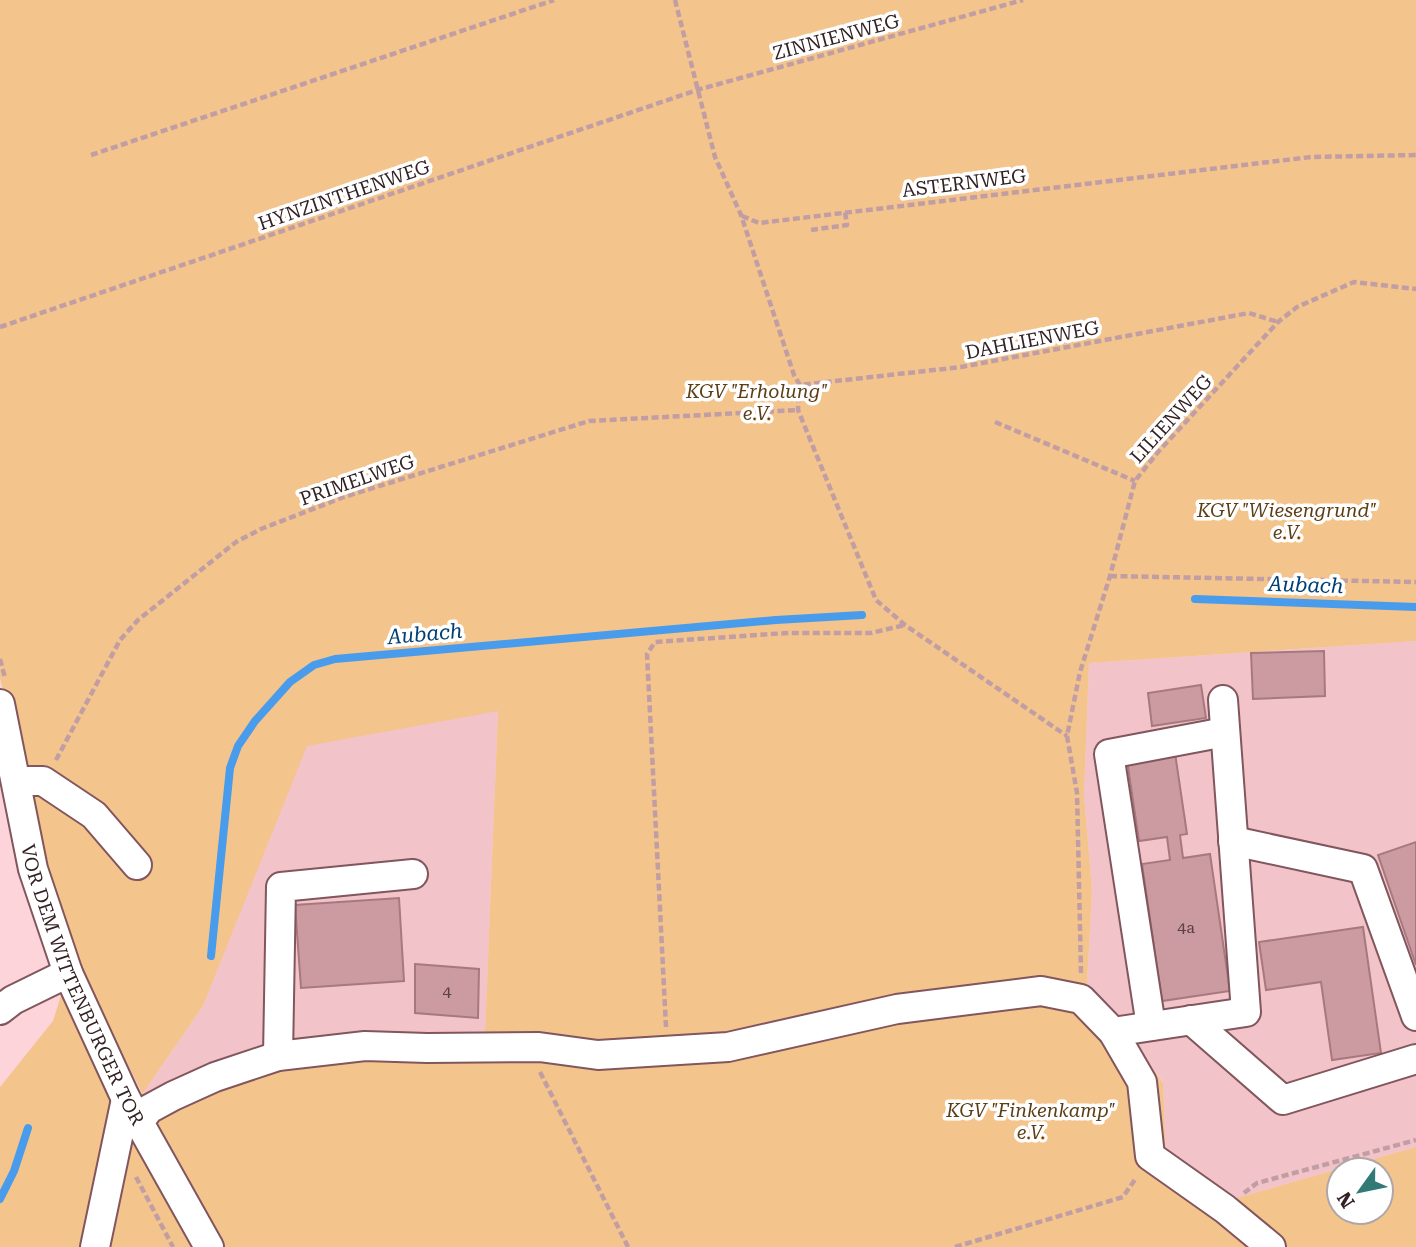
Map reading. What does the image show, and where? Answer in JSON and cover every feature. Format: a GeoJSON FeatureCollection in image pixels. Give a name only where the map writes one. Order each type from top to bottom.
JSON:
{"type":"FeatureCollection","features":[{"type":"Feature","properties":{"kind":"street"},"geometry":{"type":"LineString","coordinates":[[1113,1032],[1246,1012],[1223,700]]}},
{"type":"Feature","properties":{"kind":"street","name":"VOR DEM WITTENBURGER TOR"},"geometry":{"type":"LineString","coordinates":[[0,704],[30,781],[33,869],[68,972],[133,1111],[209,1247]]}},
{"type":"Feature","properties":{"kind":"street"},"geometry":{"type":"LineString","coordinates":[[1151,1026],[1109,754],[1225,732]]}},
{"type":"Feature","properties":{"kind":"street"},"geometry":{"type":"LineString","coordinates":[[30,781],[94,815],[137,865]]}},
{"type":"Feature","properties":{"kind":"street"},"geometry":{"type":"LineString","coordinates":[[1233,841],[1363,869],[1416,1016]]}},
{"type":"Feature","properties":{"kind":"street"},"geometry":{"type":"LineString","coordinates":[[278,1056],[281,887],[413,874]]}},
{"type":"Feature","properties":{"kind":"street"},"geometry":{"type":"LineString","coordinates":[[0,1010],[13,1000],[68,972]]}},
{"type":"Feature","properties":{"kind":"street"},"geometry":{"type":"LineString","coordinates":[[95,1247],[116,1140],[133,1111],[149,1109],[215,1077],[278,1056],[365,1046],[539,1046],[598,1055],[728,1047],[897,1009],[1041,991],[1081,999],[1113,1032],[1142,1082],[1150,1156],[1225,1209],[1271,1247]]}},
{"type":"Feature","properties":{"kind":"street"},"geometry":{"type":"LineString","coordinates":[[1191,1020],[1283,1100],[1416,1059]]}},
{"type":"Feature","properties":{"kind":"path"},"geometry":{"type":"LineString","coordinates":[[91,155],[554,0]]}},
{"type":"Feature","properties":{"kind":"path"},"geometry":{"type":"LineString","coordinates":[[675,0],[715,157],[741,215],[794,376],[800,385],[798,410],[876,600],[905,625],[1067,736],[1077,793],[1081,999]]}},
{"type":"Feature","properties":{"kind":"path","name":"ZINNIENWEG"},"geometry":{"type":"LineString","coordinates":[[697,90],[1023,0]]}},
{"type":"Feature","properties":{"kind":"path","name":"HYNZINTHENWEG"},"geometry":{"type":"LineString","coordinates":[[0,327],[697,90]]}},
{"type":"Feature","properties":{"kind":"path","name":"ASTERNWEG"},"geometry":{"type":"LineString","coordinates":[[741,215],[759,223],[1311,157],[1416,155]]}},
{"type":"Feature","properties":{"kind":"path"},"geometry":{"type":"LineString","coordinates":[[811,230],[847,225],[845,212]]}},
{"type":"Feature","properties":{"kind":"path","name":"LILIENWEG"},"geometry":{"type":"LineString","coordinates":[[1067,736],[1080,672],[1110,576],[1135,481],[1158,452],[1278,322],[1297,307],[1354,282],[1416,289]]}},
{"type":"Feature","properties":{"kind":"path","name":"DAHLIENWEG"},"geometry":{"type":"LineString","coordinates":[[800,385],[961,367],[1249,313],[1278,322]]}},
{"type":"Feature","properties":{"kind":"path","name":"PRIMELWEG"},"geometry":{"type":"LineString","coordinates":[[30,781],[65,747],[120,640],[138,620],[236,542],[261,529],[344,497],[589,421],[798,410]]}},
{"type":"Feature","properties":{"kind":"path"},"geometry":{"type":"LineString","coordinates":[[995,422],[1135,481]]}},
{"type":"Feature","properties":{"kind":"path"},"geometry":{"type":"LineString","coordinates":[[1110,576],[1416,582]]}},
{"type":"Feature","properties":{"kind":"path"},"geometry":{"type":"LineString","coordinates":[[668,1052],[647,654],[654,642],[787,633],[871,633],[905,625]]}},
{"type":"Feature","properties":{"kind":"path"},"geometry":{"type":"LineString","coordinates":[[539,1046],[539,1070],[628,1247]]}},
{"type":"Feature","properties":{"kind":"path"},"geometry":{"type":"LineString","coordinates":[[116,1140],[173,1247]]}},
{"type":"Feature","properties":{"kind":"path"},"geometry":{"type":"LineString","coordinates":[[1225,1209],[1257,1183],[1416,1140]]}},
{"type":"Feature","properties":{"kind":"path"},"geometry":{"type":"LineString","coordinates":[[955,1247],[1123,1197],[1150,1156]]}},
{"type":"Feature","properties":{"kind":"shaded area"},"geometry":{"type":"Polygon","coordinates":[[[1416,641],[1416,1147],[1384,1156],[1325,1156],[1325,1173],[1223,1202],[1166,1157],[1163,1082],[1087,985],[1092,890],[1084,795],[1089,663],[1416,641]]]}},
{"type":"Feature","properties":{"kind":"shaded area"},"geometry":{"type":"Polygon","coordinates":[[[498,710],[485,1034],[362,1031],[149,1103],[143,1093],[203,1006],[307,745],[498,710]]]}},
{"type":"Feature","properties":{"kind":"green space","name":"KGV \"Erholung\" e.V."},"geometry":{"type":"Polygon","coordinates":[[[0,0],[1416,0],[1416,641],[1089,663],[1084,795],[1092,890],[1087,985],[1138,1047],[1163,1083],[1166,1157],[1223,1202],[1325,1173],[1325,1226],[1395,1226],[1395,1156],[1384,1156],[1416,1147],[1416,1247],[0,1247],[0,1087],[53,1021],[68,973],[127,1099],[142,1093],[79,966],[43,866],[0,678],[0,0]],[[498,711],[307,746],[203,1006],[143,1093],[149,1103],[282,1042],[362,1031],[485,1033],[498,711]]]}},
{"type":"Feature","properties":{"kind":"building"},"geometry":{"type":"Polygon","coordinates":[[[1324,651],[1325,696],[1253,699],[1251,653],[1324,651]]]}},
{"type":"Feature","properties":{"kind":"building"},"geometry":{"type":"Polygon","coordinates":[[[1201,685],[1206,718],[1152,726],[1148,693],[1201,685]]]}},
{"type":"Feature","properties":{"kind":"building"},"geometry":{"type":"Polygon","coordinates":[[[1175,753],[1187,834],[1180,835],[1183,858],[1210,854],[1230,991],[1162,1001],[1142,864],[1170,860],[1167,837],[1139,841],[1127,760],[1175,753]]]}},
{"type":"Feature","properties":{"kind":"building"},"geometry":{"type":"Polygon","coordinates":[[[1416,842],[1416,965],[1378,855],[1416,842]]]}},
{"type":"Feature","properties":{"kind":"building"},"geometry":{"type":"Polygon","coordinates":[[[399,898],[404,981],[301,988],[295,905],[399,898]]]}},
{"type":"Feature","properties":{"kind":"building"},"geometry":{"type":"Polygon","coordinates":[[[1363,927],[1381,1053],[1332,1060],[1321,982],[1266,990],[1259,942],[1363,927]]]}},
{"type":"Feature","properties":{"kind":"building"},"geometry":{"type":"Polygon","coordinates":[[[415,964],[479,969],[478,1018],[415,1013],[415,964]]]}},
{"type":"Feature","properties":{"kind":"waterway","name":"Aubach"},"geometry":{"type":"LineString","coordinates":[[1195,599],[1416,607]]}},
{"type":"Feature","properties":{"kind":"waterway","name":"Aubach"},"geometry":{"type":"LineString","coordinates":[[211,956],[230,768],[238,746],[255,721],[290,682],[314,665],[335,659],[776,620],[862,615]]}},
{"type":"Feature","properties":{"kind":"waterway","name":"Aubach"},"geometry":{"type":"LineString","coordinates":[[0,1199],[14,1171],[28,1128]]}},
{"type":"Feature","properties":{"kind":"park label","name":"KGV \"Wiesengrund\" e.V."},"geometry":{"type":"Point","coordinates":[1287,521]}},
{"type":"Feature","properties":{"kind":"park label","name":"KGV \"Finkenkamp\" e.V."},"geometry":{"type":"Point","coordinates":[1031,1121]}}]}
